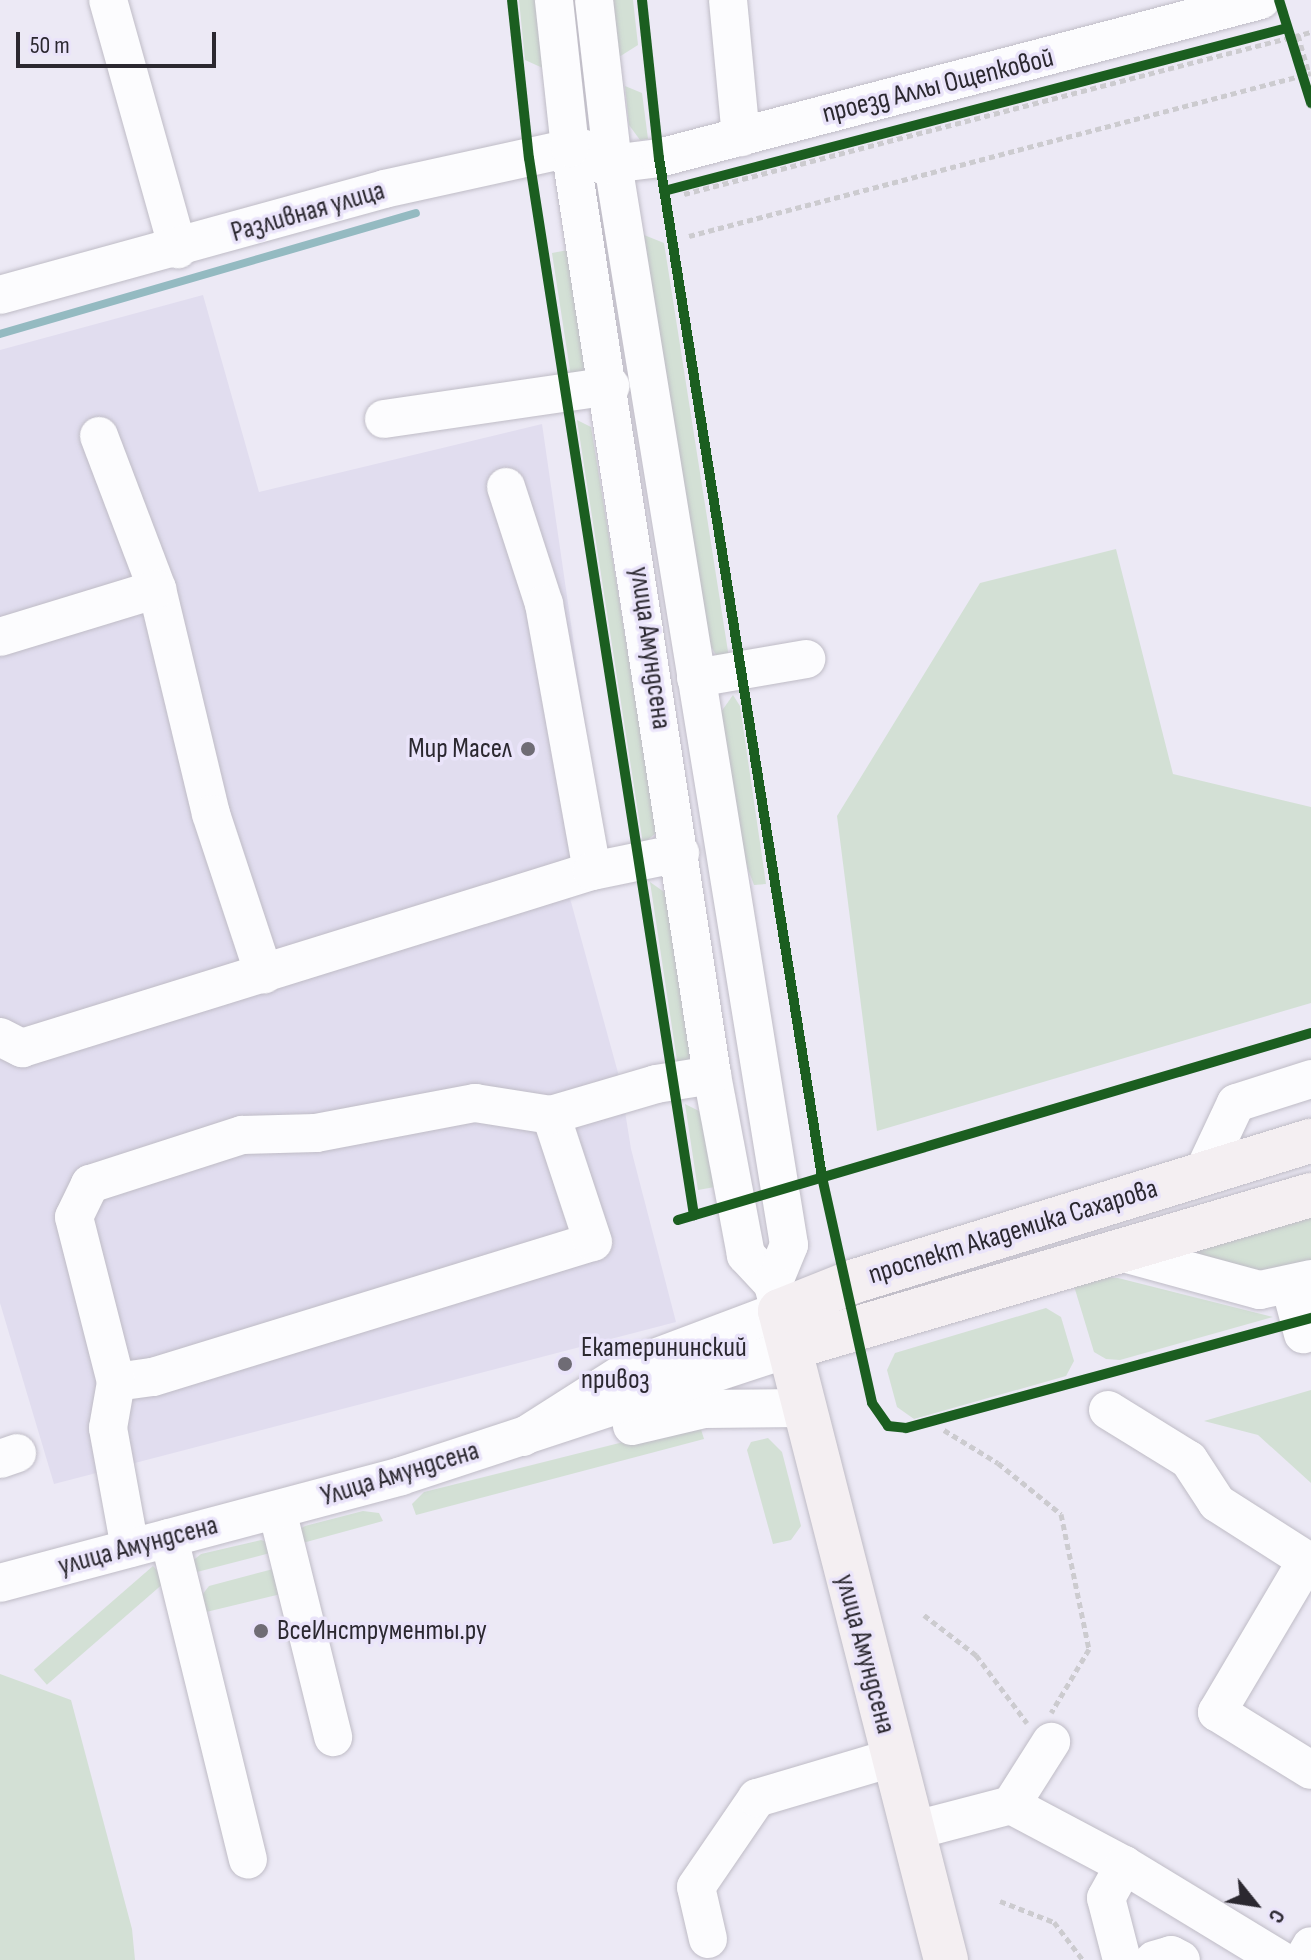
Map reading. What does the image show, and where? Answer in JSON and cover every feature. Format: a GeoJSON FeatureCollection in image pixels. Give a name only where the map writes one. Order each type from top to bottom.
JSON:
{"type":"FeatureCollection","features":[{"type":"Feature","properties":{"kind":"main road","name":"проспект Академика Сахарова"},"geometry":{"type":"LineString","coordinates":[[781,1314],[855,1281],[1311,1141]]}},
{"type":"Feature","properties":{"kind":"main road","name":"проспект Академика Сахарова"},"geometry":{"type":"LineString","coordinates":[[781,1314],[1116,1251],[1311,1195]]}},
{"type":"Feature","properties":{"kind":"main road","name":"улица Амундсена"},"geometry":{"type":"LineString","coordinates":[[781,1314],[802,1408],[946,1960]]}},
{"type":"Feature","properties":{"kind":"street"},"geometry":{"type":"LineString","coordinates":[[108,0],[178,249]]}},
{"type":"Feature","properties":{"kind":"street","name":"улица Амундсена"},"geometry":{"type":"LineString","coordinates":[[554,0],[570,148],[611,386],[712,1075],[746,1255],[781,1314]]}},
{"type":"Feature","properties":{"kind":"street","name":"улица Амундсена"},"geometry":{"type":"LineString","coordinates":[[594,0],[613,164],[789,1245],[781,1314]]}},
{"type":"Feature","properties":{"kind":"street"},"geometry":{"type":"LineString","coordinates":[[728,0],[741,137]]}},
{"type":"Feature","properties":{"kind":"street","name":"проезд Аллы Ощепковой"},"geometry":{"type":"LineString","coordinates":[[613,164],[659,158],[1261,0]]}},
{"type":"Feature","properties":{"kind":"street"},"geometry":{"type":"LineString","coordinates":[[570,148],[584,149],[603,165],[613,164]]}},
{"type":"Feature","properties":{"kind":"street","name":"Разливная улица"},"geometry":{"type":"LineString","coordinates":[[0,295],[178,249],[384,189],[570,148]]}},
{"type":"Feature","properties":{"kind":"street"},"geometry":{"type":"LineString","coordinates":[[384,419],[611,386]]}},
{"type":"Feature","properties":{"kind":"street"},"geometry":{"type":"LineString","coordinates":[[99,436],[157,589],[211,814],[264,974]]}},
{"type":"Feature","properties":{"kind":"street"},"geometry":{"type":"LineString","coordinates":[[506,487],[544,604],[592,871]]}},
{"type":"Feature","properties":{"kind":"street"},"geometry":{"type":"LineString","coordinates":[[0,637],[157,589]]}},
{"type":"Feature","properties":{"kind":"street"},"geometry":{"type":"LineString","coordinates":[[696,678],[806,659]]}},
{"type":"Feature","properties":{"kind":"street"},"geometry":{"type":"LineString","coordinates":[[0,1037],[22,1048],[592,871],[680,853]]}},
{"type":"Feature","properties":{"kind":"street"},"geometry":{"type":"LineString","coordinates":[[130,1548],[108,1428],[116,1382],[74,1217],[90,1184],[242,1135],[316,1133],[475,1103],[551,1115],[656,1084],[712,1075]]}},
{"type":"Feature","properties":{"kind":"street"},"geometry":{"type":"LineString","coordinates":[[1203,1173],[1236,1103],[1311,1079]]}},
{"type":"Feature","properties":{"kind":"street"},"geometry":{"type":"LineString","coordinates":[[116,1382],[153,1377],[593,1242],[551,1115]]}},
{"type":"Feature","properties":{"kind":"street","name":"проспект Академика Сахарова"},"geometry":{"type":"LineString","coordinates":[[1116,1251],[1260,1290],[1300,1282]]}},
{"type":"Feature","properties":{"kind":"street"},"geometry":{"type":"LineString","coordinates":[[1300,1282],[1303,1334]]}},
{"type":"Feature","properties":{"kind":"street"},"geometry":{"type":"LineString","coordinates":[[536,1433],[781,1314]]}},
{"type":"Feature","properties":{"kind":"street"},"geometry":{"type":"LineString","coordinates":[[536,1433],[603,1431],[717,1408],[802,1408]]}},
{"type":"Feature","properties":{"kind":"street"},"geometry":{"type":"LineString","coordinates":[[1108,1410],[1189,1460],[1217,1503],[1309,1562],[1217,1712],[1311,1770]]}},
{"type":"Feature","properties":{"kind":"street","name":"Улица Амундсена"},"geometry":{"type":"LineString","coordinates":[[277,1510],[536,1433]]}},
{"type":"Feature","properties":{"kind":"street"},"geometry":{"type":"LineString","coordinates":[[277,1510],[333,1737]]}},
{"type":"Feature","properties":{"kind":"street","name":"улица Амундсена"},"geometry":{"type":"LineString","coordinates":[[0,1583],[277,1510]]}},
{"type":"Feature","properties":{"kind":"street"},"geometry":{"type":"LineString","coordinates":[[169,1538],[248,1859]]}},
{"type":"Feature","properties":{"kind":"street"},"geometry":{"type":"LineString","coordinates":[[1011,1805],[1046,1731]]}},
{"type":"Feature","properties":{"kind":"street"},"geometry":{"type":"LineString","coordinates":[[708,1939],[696,1887],[757,1798],[892,1758]]}},
{"type":"Feature","properties":{"kind":"street"},"geometry":{"type":"LineString","coordinates":[[912,1831],[1011,1805],[1124,1865],[1280,1960]]}},
{"type":"Feature","properties":{"kind":"street"},"geometry":{"type":"LineString","coordinates":[[1122,1960],[1106,1898],[1124,1865]]}},
{"type":"Feature","properties":{"kind":"street"},"geometry":{"type":"LineString","coordinates":[[1303,1960],[1311,1946]]}},
{"type":"Feature","properties":{"kind":"street"},"geometry":{"type":"LineString","coordinates":[[1154,1960],[1171,1955],[1181,1960]]}},
{"type":"Feature","properties":{"kind":"path"},"geometry":{"type":"LineString","coordinates":[[659,158],[664,191],[1287,28],[1294,36],[1307,74],[1305,88]]}},
{"type":"Feature","properties":{"kind":"path"},"geometry":{"type":"LineString","coordinates":[[684,194],[1311,32]]}},
{"type":"Feature","properties":{"kind":"path"},"geometry":{"type":"LineString","coordinates":[[689,236],[1307,74]]}},
{"type":"Feature","properties":{"kind":"path"},"geometry":{"type":"LineString","coordinates":[[935,1420],[949,1416]]}},
{"type":"Feature","properties":{"kind":"path"},"geometry":{"type":"LineString","coordinates":[[924,1615],[976,1655],[1021,1720],[1046,1731],[1089,1649],[1061,1514],[944,1430]]}},
{"type":"Feature","properties":{"kind":"path"},"geometry":{"type":"LineString","coordinates":[[1000,1901],[1054,1922],[1083,1960]]}},
{"type":"Feature","properties":{"kind":"shaded area"},"geometry":{"type":"Polygon","coordinates":[[[519,0],[536,0],[545,69],[525,60],[519,0]]]}},
{"type":"Feature","properties":{"kind":"shaded area"},"geometry":{"type":"Polygon","coordinates":[[[613,0],[633,0],[638,45],[619,57],[613,0]]]}},
{"type":"Feature","properties":{"kind":"shaded area"},"geometry":{"type":"Polygon","coordinates":[[[625,86],[642,93],[648,139],[640,140],[629,125],[625,86]]]}},
{"type":"Feature","properties":{"kind":"shaded area"},"geometry":{"type":"Polygon","coordinates":[[[644,235],[664,243],[729,658],[716,655],[709,643],[644,235]]]}},
{"type":"Feature","properties":{"kind":"shaded area"},"geometry":{"type":"Polygon","coordinates":[[[568,250],[587,368],[572,383],[552,253],[568,250]]]}},
{"type":"Feature","properties":{"kind":"shaded area"},"geometry":{"type":"Polygon","coordinates":[[[203,295],[259,492],[542,424],[598,810],[568,891],[620,1080],[631,1149],[676,1322],[54,1484],[0,1303],[0,350],[203,295]]]}},
{"type":"Feature","properties":{"kind":"shaded area"},"geometry":{"type":"Polygon","coordinates":[[[577,420],[591,427],[657,832],[643,844],[577,420]]]}},
{"type":"Feature","properties":{"kind":"shaded area"},"geometry":{"type":"Polygon","coordinates":[[[1116,549],[1173,774],[1311,807],[1311,1003],[877,1131],[837,816],[980,583],[1116,549]]]}},
{"type":"Feature","properties":{"kind":"shaded area"},"geometry":{"type":"Polygon","coordinates":[[[733,695],[740,706],[766,884],[754,885],[743,856],[721,712],[733,695]]]}},
{"type":"Feature","properties":{"kind":"shaded area"},"geometry":{"type":"Polygon","coordinates":[[[650,882],[667,894],[693,1055],[686,1068],[678,1067],[650,882]]]}},
{"type":"Feature","properties":{"kind":"shaded area"},"geometry":{"type":"Polygon","coordinates":[[[685,1104],[701,1112],[715,1187],[698,1190],[685,1104]]]}},
{"type":"Feature","properties":{"kind":"shaded area"},"geometry":{"type":"Polygon","coordinates":[[[1311,1214],[1311,1263],[1271,1274],[1197,1257],[1196,1250],[1311,1214]]]}},
{"type":"Feature","properties":{"kind":"shaded area"},"geometry":{"type":"Polygon","coordinates":[[[1104,1277],[1273,1317],[1120,1360],[1106,1359],[1094,1352],[1074,1286],[1104,1277]]]}},
{"type":"Feature","properties":{"kind":"shaded area"},"geometry":{"type":"Polygon","coordinates":[[[1046,1308],[1061,1317],[1074,1361],[1066,1376],[914,1419],[897,1407],[887,1370],[895,1353],[1046,1308]]]}},
{"type":"Feature","properties":{"kind":"shaded area"},"geometry":{"type":"Polygon","coordinates":[[[1311,1390],[1311,1483],[1258,1435],[1204,1421],[1311,1390]]]}},
{"type":"Feature","properties":{"kind":"shaded area"},"geometry":{"type":"Polygon","coordinates":[[[699,1423],[704,1439],[416,1515],[412,1504],[424,1492],[699,1423]]]}},
{"type":"Feature","properties":{"kind":"shaded area"},"geometry":{"type":"Polygon","coordinates":[[[768,1438],[782,1452],[801,1526],[791,1540],[773,1544],[747,1450],[751,1442],[768,1438]]]}},
{"type":"Feature","properties":{"kind":"shaded area"},"geometry":{"type":"Polygon","coordinates":[[[363,1511],[379,1513],[383,1521],[299,1544],[298,1530],[305,1526],[363,1511]]]}},
{"type":"Feature","properties":{"kind":"shaded area"},"geometry":{"type":"Polygon","coordinates":[[[261,1540],[272,1544],[274,1552],[193,1573],[190,1563],[201,1554],[261,1540]]]}},
{"type":"Feature","properties":{"kind":"shaded area"},"geometry":{"type":"Polygon","coordinates":[[[153,1566],[166,1581],[47,1685],[34,1670],[153,1566]]]}},
{"type":"Feature","properties":{"kind":"shaded area"},"geometry":{"type":"Polygon","coordinates":[[[277,1568],[285,1593],[202,1613],[199,1599],[209,1586],[277,1568]]]}},
{"type":"Feature","properties":{"kind":"shaded area"},"geometry":{"type":"Polygon","coordinates":[[[0,1674],[71,1700],[132,1929],[135,1960],[0,1960],[0,1674]]]}},
{"type":"Feature","properties":{"kind":"waterway"},"geometry":{"type":"LineString","coordinates":[[0,334],[416,213]]}},
{"type":"Feature","properties":{"kind":"cycle path"},"geometry":{"type":"LineString","coordinates":[[512,0],[529,158],[694,1215]]}},
{"type":"Feature","properties":{"kind":"cycle path"},"geometry":{"type":"LineString","coordinates":[[642,0],[659,158],[822,1177],[872,1403],[888,1426],[906,1428],[1311,1318]]}},
{"type":"Feature","properties":{"kind":"cycle path"},"geometry":{"type":"LineString","coordinates":[[1279,0],[1311,103]]}},
{"type":"Feature","properties":{"kind":"cycle path"},"geometry":{"type":"LineString","coordinates":[[664,191],[1287,28]]}},
{"type":"Feature","properties":{"kind":"cycle path"},"geometry":{"type":"LineString","coordinates":[[678,1220],[1311,1033]]}},
{"type":"Feature","properties":{"kind":"place","name":"Мир Масел"},"geometry":{"type":"Point","coordinates":[528,749]}},
{"type":"Feature","properties":{"kind":"place","name":"Екатерининский привоз"},"geometry":{"type":"Point","coordinates":[565,1364]}},
{"type":"Feature","properties":{"kind":"place","name":"ВсеИнструменты.ру"},"geometry":{"type":"Point","coordinates":[261,1631]}}]}
